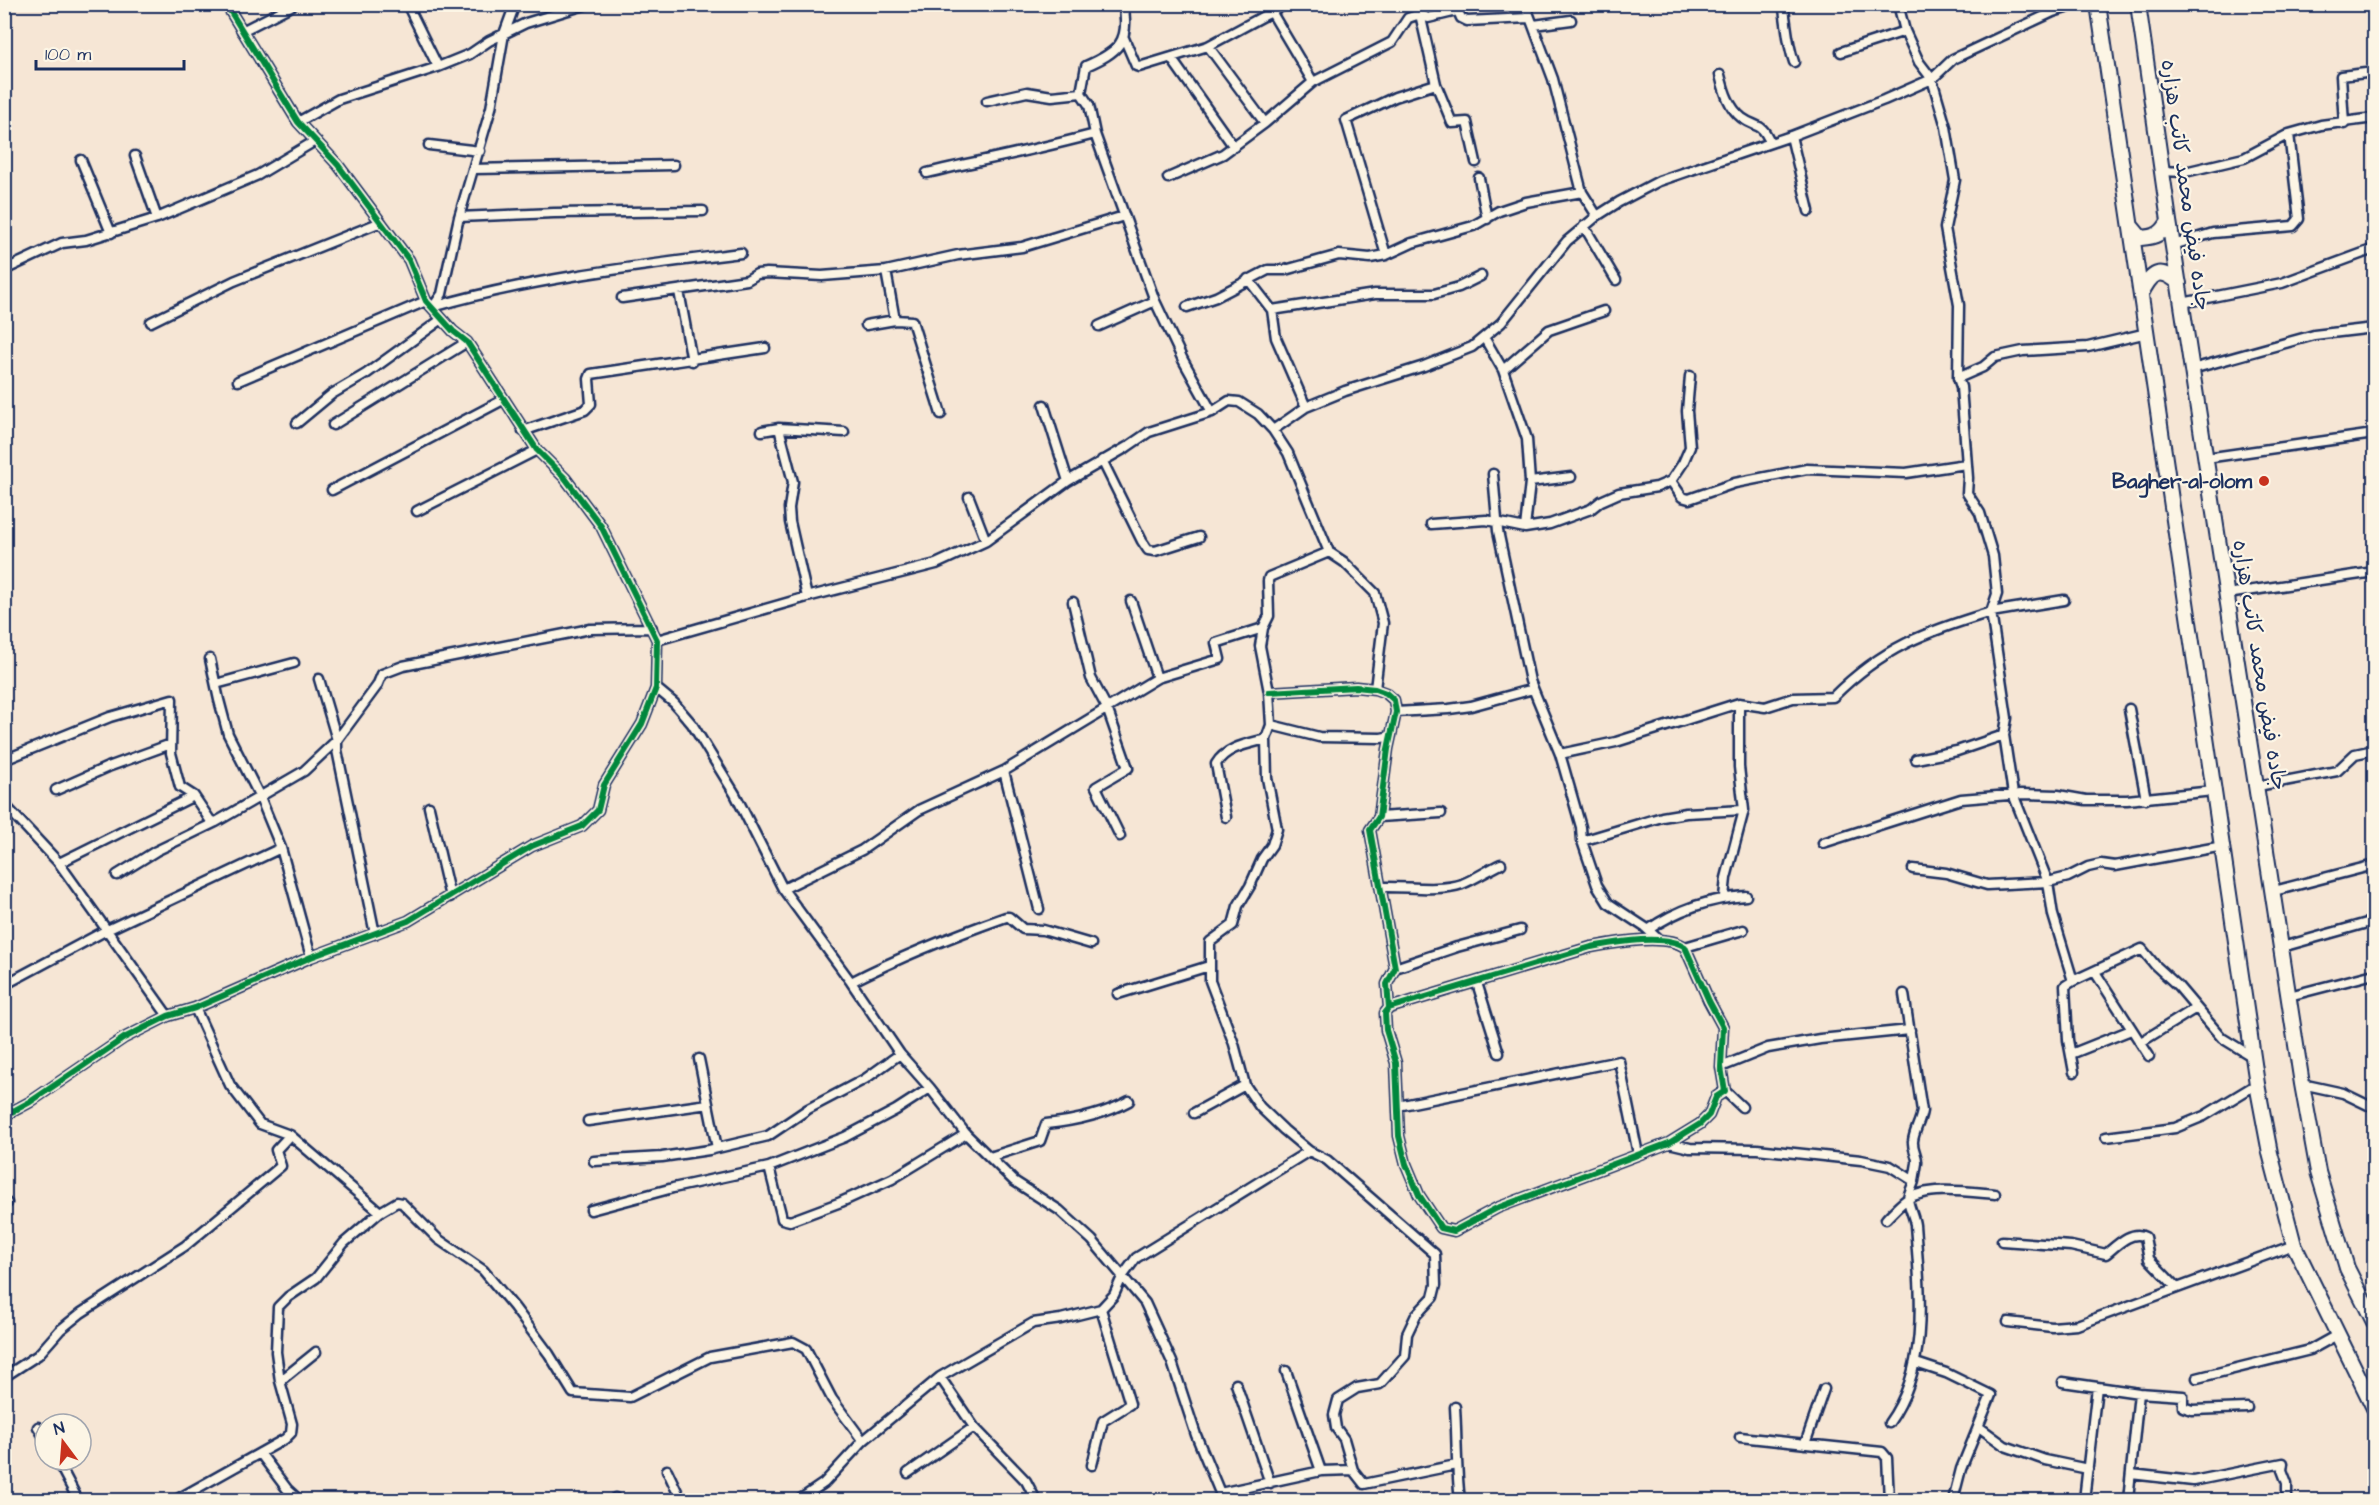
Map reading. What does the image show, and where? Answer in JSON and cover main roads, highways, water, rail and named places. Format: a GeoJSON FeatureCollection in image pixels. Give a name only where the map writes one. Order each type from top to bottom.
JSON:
{"type":"FeatureCollection","features":[{"type":"Feature","properties":{"kind":"main road"},"geometry":{"type":"LineString","coordinates":[[2098,4],[2213,791],[2257,1084],[2270,1153],[2294,1245],[2374,1408]]}},
{"type":"Feature","properties":{"kind":"main road","name":"جاده فیض محمد کاتب هزاره"},"geometry":{"type":"LineString","coordinates":[[2138,4],[2169,221],[2258,786],[2302,1084],[2321,1183],[2347,1268],[2373,1314]]}},
{"type":"Feature","properties":{"kind":"main road"},"geometry":{"type":"LineString","coordinates":[[2131,226],[2141,238],[2155,237],[2164,230],[2169,221]]}},
{"type":"Feature","properties":{"kind":"main road"},"geometry":{"type":"LineString","coordinates":[[2141,294],[2148,279],[2159,273],[2169,274],[2179,283]]}},
{"type":"Feature","properties":{"kind":"place","name":"Bagher-al-olom"},"geometry":{"type":"Point","coordinates":[2264,481]}}]}
